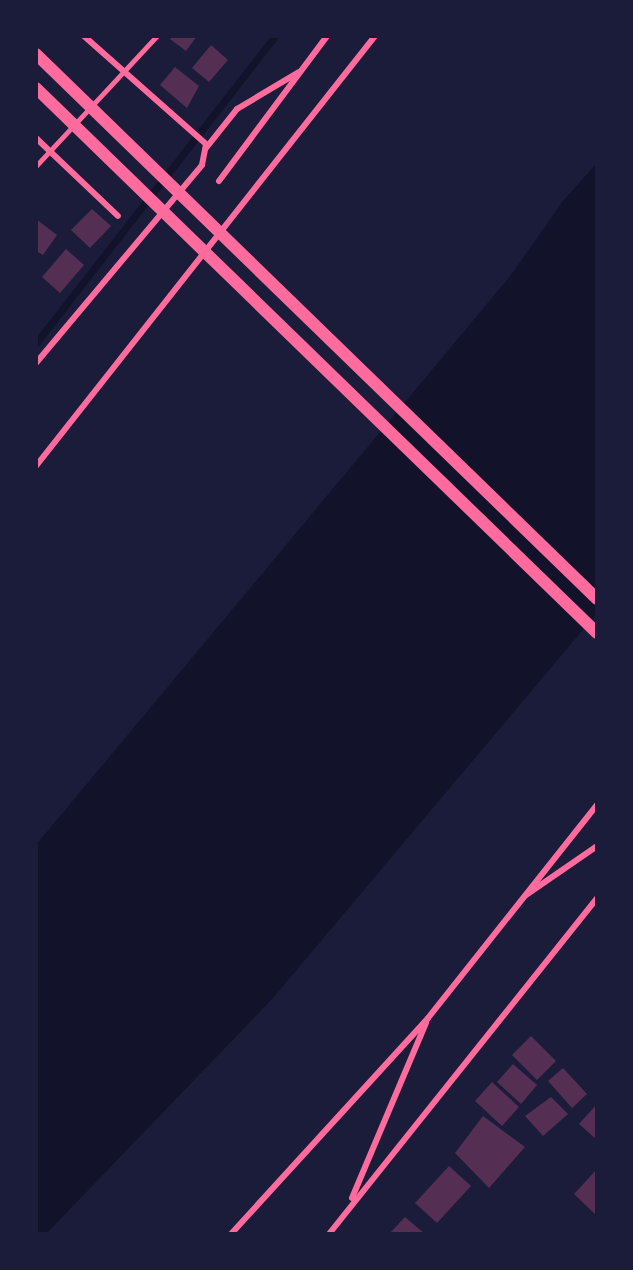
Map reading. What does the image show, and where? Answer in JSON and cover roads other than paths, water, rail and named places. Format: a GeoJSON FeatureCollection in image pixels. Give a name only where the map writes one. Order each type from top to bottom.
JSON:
{"type":"FeatureCollection","features":[{"type":"Feature","properties":{"kind":"main road"},"geometry":{"type":"LineString","coordinates":[[36,54],[597,599]]}},
{"type":"Feature","properties":{"kind":"main road"},"geometry":{"type":"LineString","coordinates":[[38,90],[597,633]]}},
{"type":"Feature","properties":{"kind":"street"},"geometry":{"type":"LineString","coordinates":[[36,363],[202,165],[206,144],[84,36]]}},
{"type":"Feature","properties":{"kind":"street"},"geometry":{"type":"LineString","coordinates":[[219,182],[327,36]]}},
{"type":"Feature","properties":{"kind":"street"},"geometry":{"type":"LineString","coordinates":[[36,466],[375,36]]}},
{"type":"Feature","properties":{"kind":"street"},"geometry":{"type":"LineString","coordinates":[[205,149],[237,109],[302,70]]}},
{"type":"Feature","properties":{"kind":"street"},"geometry":{"type":"LineString","coordinates":[[36,138],[118,216]]}},
{"type":"Feature","properties":{"kind":"street"},"geometry":{"type":"LineString","coordinates":[[36,348],[44,353]]}},
{"type":"Feature","properties":{"kind":"street"},"geometry":{"type":"LineString","coordinates":[[231,1234],[428,1018],[520,899],[597,805]]}},
{"type":"Feature","properties":{"kind":"street"},"geometry":{"type":"LineString","coordinates":[[520,899],[597,846]]}},
{"type":"Feature","properties":{"kind":"street"},"geometry":{"type":"LineString","coordinates":[[329,1234],[348,1207],[597,898]]}},
{"type":"Feature","properties":{"kind":"street"},"geometry":{"type":"LineString","coordinates":[[348,1207],[428,1018]]}},
{"type":"Feature","properties":{"kind":"lane"},"geometry":{"type":"LineString","coordinates":[[36,166],[158,36]]}},
{"type":"Feature","properties":{"kind":"waterway"},"geometry":{"type":"LineString","coordinates":[[36,343],[275,36]]}}]}
